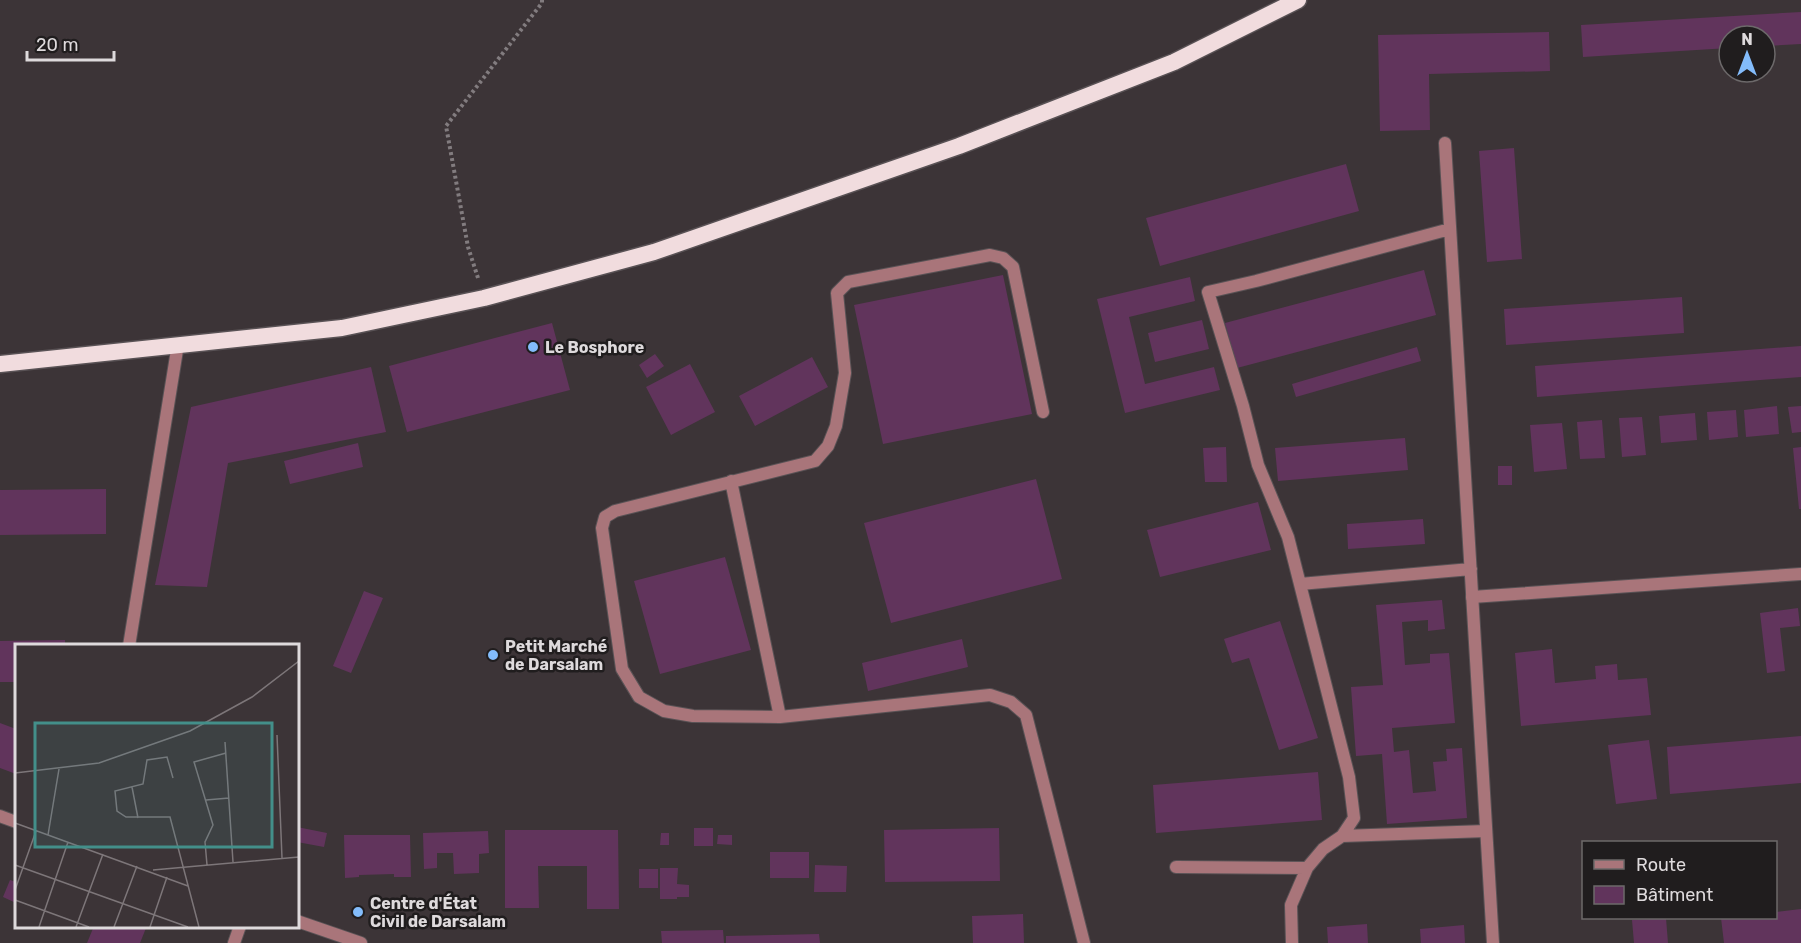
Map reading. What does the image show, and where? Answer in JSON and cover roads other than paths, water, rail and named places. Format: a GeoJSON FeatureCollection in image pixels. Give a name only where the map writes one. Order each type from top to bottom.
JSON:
{"type":"FeatureCollection","features":[{"type":"Feature","properties":{"kind":"highway"},"geometry":{"type":"LineString","coordinates":[[0,364],[342,328],[484,298],[654,252],[959,146],[1174,62],[1298,0]]}},
{"type":"Feature","properties":{"kind":"street"},"geometry":{"type":"LineString","coordinates":[[1445,143],[1493,943]]}},
{"type":"Feature","properties":{"kind":"street"},"geometry":{"type":"LineString","coordinates":[[1292,943],[1291,905],[1307,868],[1323,849],[1342,836],[1354,818],[1349,777],[1288,537],[1258,465],[1243,406],[1208,292],[1450,229]]}},
{"type":"Feature","properties":{"kind":"street"},"geometry":{"type":"LineString","coordinates":[[1043,412],[1013,267],[1003,258],[990,255],[848,282],[837,293],[845,373],[836,426],[828,446],[815,461],[615,510],[605,517],[602,528],[622,669],[639,697],[664,711],[693,716],[780,717],[990,695],[1011,702],[1026,715],[1084,943]]}},
{"type":"Feature","properties":{"kind":"street"},"geometry":{"type":"LineString","coordinates":[[129,644],[178,344]]}},
{"type":"Feature","properties":{"kind":"street"},"geometry":{"type":"LineString","coordinates":[[731,481],[780,717]]}},
{"type":"Feature","properties":{"kind":"street"},"geometry":{"type":"LineString","coordinates":[[1300,584],[1471,569]]}},
{"type":"Feature","properties":{"kind":"street"},"geometry":{"type":"LineString","coordinates":[[1472,597],[1801,574]]}},
{"type":"Feature","properties":{"kind":"street"},"geometry":{"type":"LineString","coordinates":[[1342,836],[1486,831]]}},
{"type":"Feature","properties":{"kind":"street"},"geometry":{"type":"LineString","coordinates":[[1176,867],[1307,868]]}},
{"type":"Feature","properties":{"kind":"street"},"geometry":{"type":"LineString","coordinates":[[298,921],[361,943]]}},
{"type":"Feature","properties":{"kind":"street"},"geometry":{"type":"LineString","coordinates":[[234,943],[240,928]]}},
{"type":"Feature","properties":{"kind":"place","name":"Le Bosphore"},"geometry":{"type":"Point","coordinates":[533,347]}},
{"type":"Feature","properties":{"kind":"place","name":"Petit Marché de Darsalam"},"geometry":{"type":"Point","coordinates":[493,655]}},
{"type":"Feature","properties":{"kind":"place","name":"Centre d'État Civil de Darsalam"},"geometry":{"type":"Point","coordinates":[358,912]}}]}
